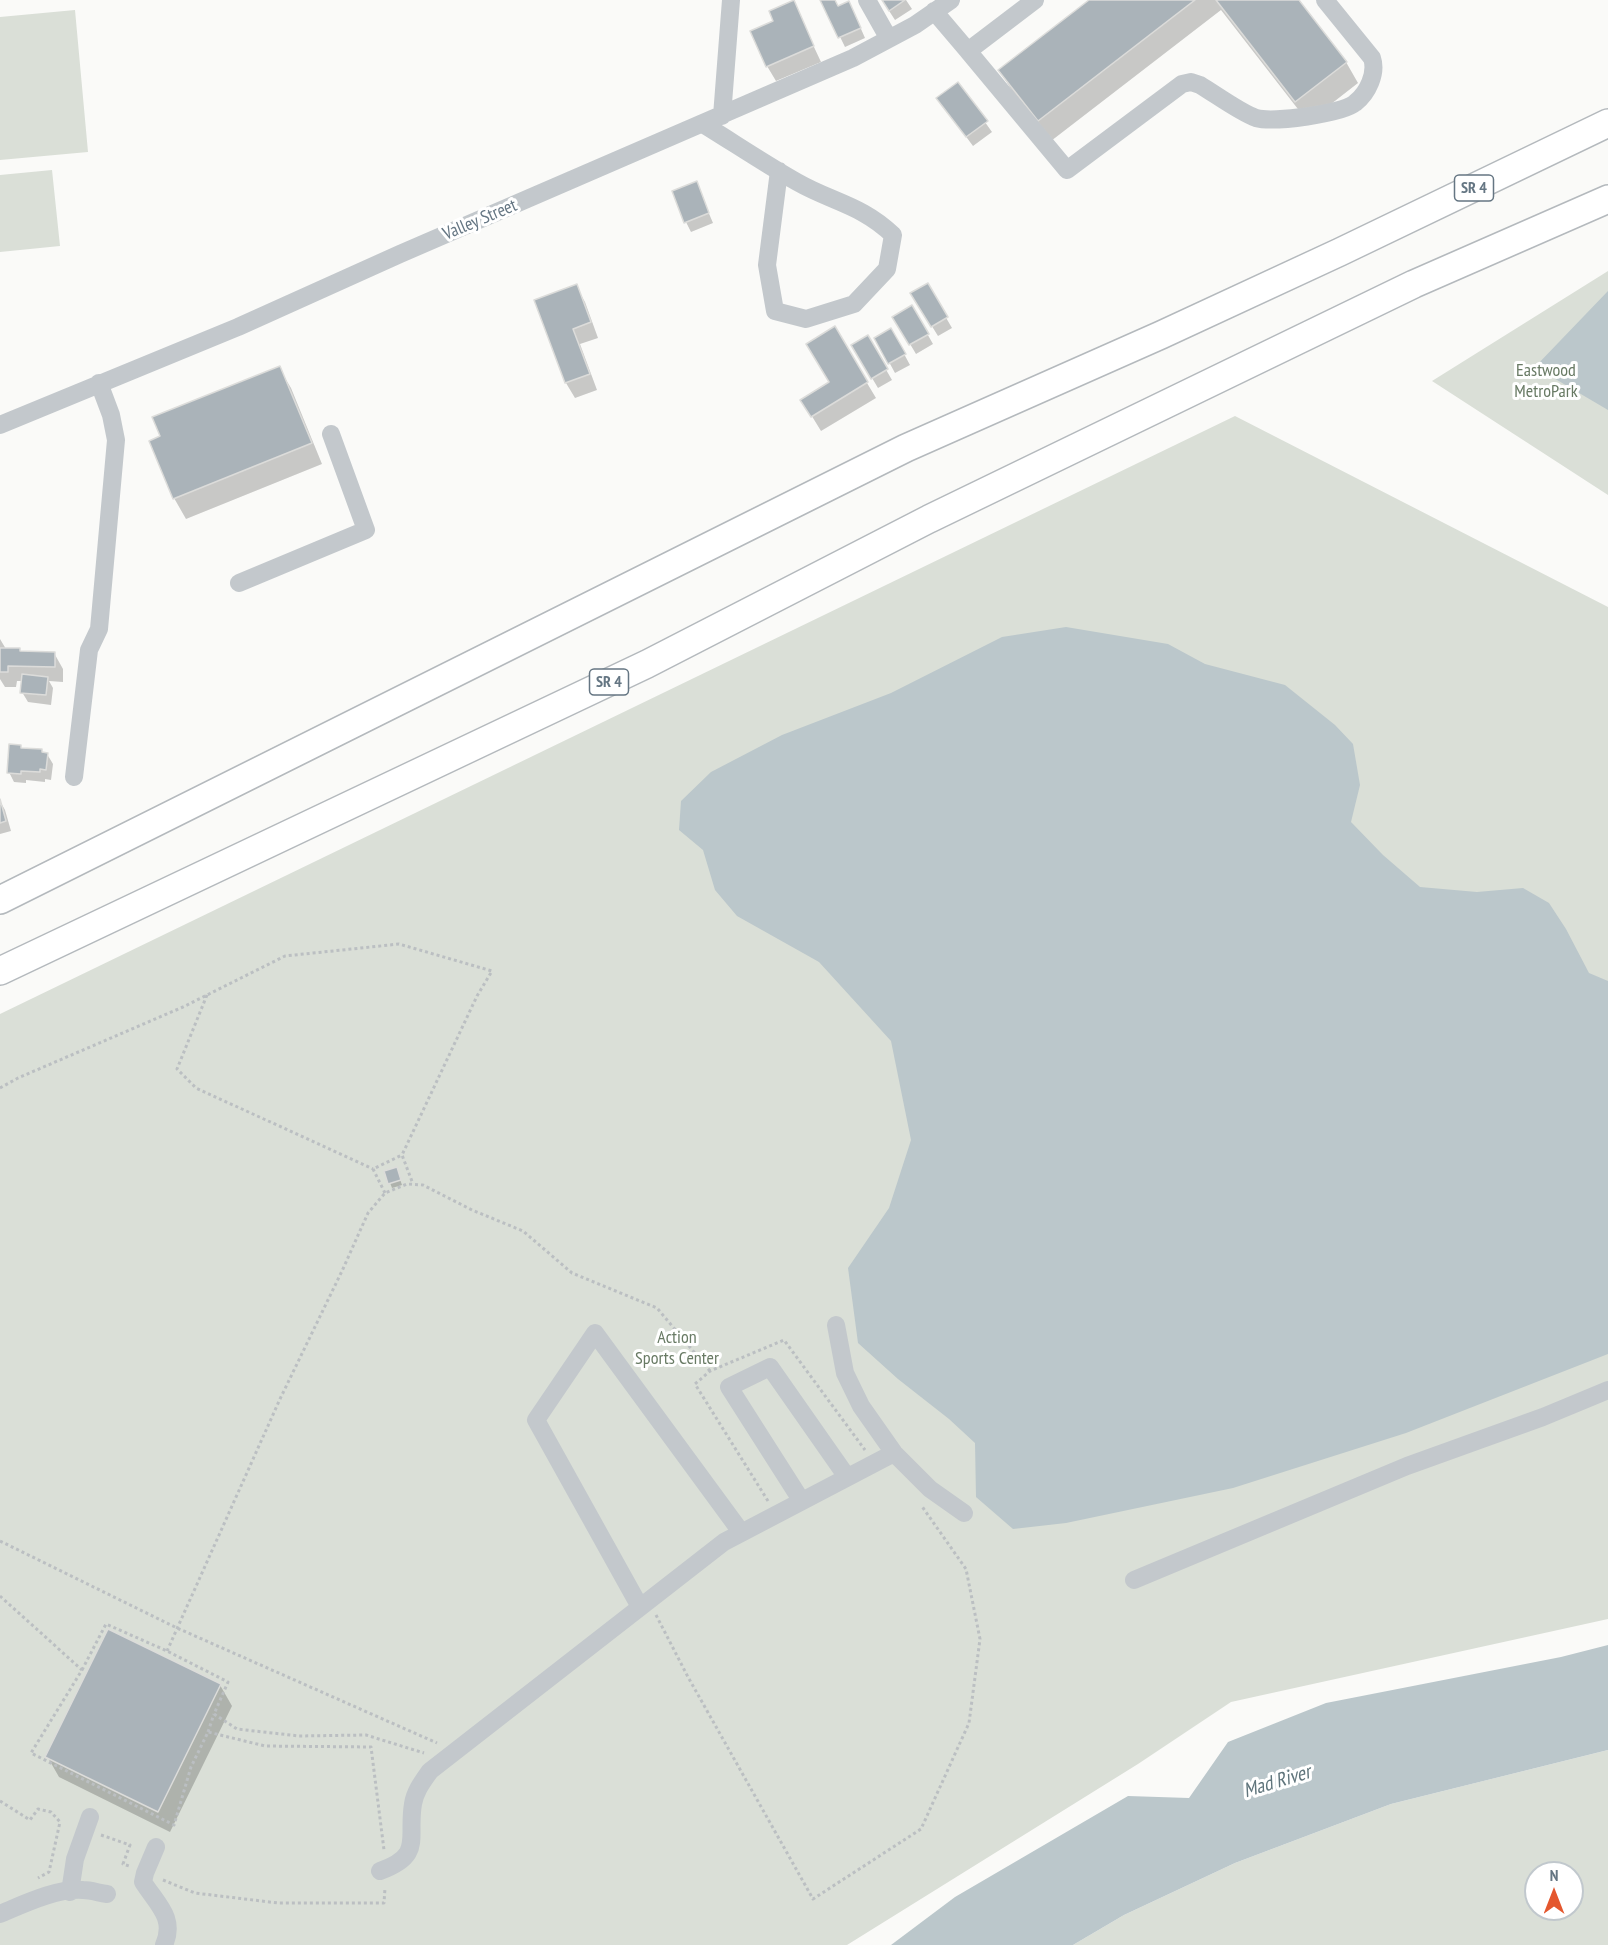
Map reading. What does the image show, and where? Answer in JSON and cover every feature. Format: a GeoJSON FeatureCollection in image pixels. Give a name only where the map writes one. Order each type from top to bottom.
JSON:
{"type":"FeatureCollection","features":[{"type":"Feature","properties":{"kind":"highway","name":"SR 4"},"geometry":{"type":"LineString","coordinates":[[0,900],[906,448],[1330,257],[1608,123]]}},
{"type":"Feature","properties":{"kind":"highway","name":"SR 4"},"geometry":{"type":"LineString","coordinates":[[0,973],[647,664],[929,519],[1414,284],[1608,199]]}},
{"type":"Feature","properties":{"kind":"street"},"geometry":{"type":"LineString","coordinates":[[723,116],[731,0]]}},
{"type":"Feature","properties":{"kind":"street"},"geometry":{"type":"LineString","coordinates":[[867,0],[889,39]]}},
{"type":"Feature","properties":{"kind":"street","name":"Valley Street"},"geometry":{"type":"LineString","coordinates":[[0,425],[237,327],[853,58],[889,39],[951,0]]}},
{"type":"Feature","properties":{"kind":"street"},"geometry":{"type":"LineString","coordinates":[[968,51],[1035,0]]}},
{"type":"Feature","properties":{"kind":"street"},"geometry":{"type":"LineString","coordinates":[[934,11],[1067,170],[1182,84],[1191,82],[1200,85],[1254,118],[1271,120],[1328,113],[1356,103],[1369,85],[1374,66],[1372,58],[1325,0]]}},
{"type":"Feature","properties":{"kind":"street"},"geometry":{"type":"LineString","coordinates":[[703,124],[779,171],[798,183],[855,207],[879,222],[893,235],[887,269],[854,304],[806,319],[775,311],[767,265],[779,171]]}},
{"type":"Feature","properties":{"kind":"street"},"geometry":{"type":"LineString","coordinates":[[74,777],[89,651],[99,629],[114,480],[116,441],[111,415],[99,383]]}},
{"type":"Feature","properties":{"kind":"street"},"geometry":{"type":"LineString","coordinates":[[239,583],[366,530],[331,434]]}},
{"type":"Feature","properties":{"kind":"street"},"geometry":{"type":"LineString","coordinates":[[836,1324],[845,1373],[861,1406],[894,1453],[930,1489],[964,1513]]}},
{"type":"Feature","properties":{"kind":"street"},"geometry":{"type":"LineString","coordinates":[[647,1609],[536,1420],[595,1333],[737,1527]]}},
{"type":"Feature","properties":{"kind":"street"},"geometry":{"type":"LineString","coordinates":[[801,1500],[729,1387],[770,1367],[847,1477]]}},
{"type":"Feature","properties":{"kind":"street"},"geometry":{"type":"LineString","coordinates":[[1134,1580],[1225,1544],[1407,1466],[1544,1417],[1608,1390]]}},
{"type":"Feature","properties":{"kind":"street"},"geometry":{"type":"LineString","coordinates":[[383,1872],[407,1856],[413,1839],[413,1804],[417,1790],[430,1771],[647,1609],[724,1542],[737,1527],[801,1500],[894,1453]]}},
{"type":"Feature","properties":{"kind":"street"},"geometry":{"type":"LineString","coordinates":[[70,1892],[75,1860],[90,1818]]}},
{"type":"Feature","properties":{"kind":"street"},"geometry":{"type":"LineString","coordinates":[[156,1847],[143,1882],[166,1914],[168,1935],[164,1945]]}},
{"type":"Feature","properties":{"kind":"street"},"geometry":{"type":"LineString","coordinates":[[0,1914],[32,1900],[70,1892],[82,1890],[107,1894]]}},
{"type":"Feature","properties":{"kind":"path"},"geometry":{"type":"LineString","coordinates":[[0,1088],[208,994],[285,956],[399,944],[492,971],[477,996],[402,1155],[373,1169]]}},
{"type":"Feature","properties":{"kind":"path"},"geometry":{"type":"LineString","coordinates":[[208,994],[177,1069],[196,1088],[373,1169],[385,1193]]}},
{"type":"Feature","properties":{"kind":"path"},"geometry":{"type":"LineString","coordinates":[[402,1155],[413,1184]]}},
{"type":"Feature","properties":{"kind":"path"},"geometry":{"type":"LineString","coordinates":[[167,1651],[280,1399],[368,1213],[385,1193],[407,1184],[423,1185],[472,1210],[523,1231],[572,1273],[657,1308],[710,1371],[695,1384],[768,1502],[737,1527]]}},
{"type":"Feature","properties":{"kind":"path"},"geometry":{"type":"LineString","coordinates":[[647,1609],[688,1677],[813,1899],[921,1829],[969,1723],[980,1639],[966,1569],[920,1504]]}},
{"type":"Feature","properties":{"kind":"path"},"geometry":{"type":"LineString","coordinates":[[0,1541],[177,1628],[445,1746]]}},
{"type":"Feature","properties":{"kind":"path"},"geometry":{"type":"LineString","coordinates":[[0,1596],[82,1670]]}},
{"type":"Feature","properties":{"kind":"path"},"geometry":{"type":"LineString","coordinates":[[106,1624],[167,1651],[228,1682],[191,1767],[174,1825],[31,1753],[82,1670],[106,1624]]}},
{"type":"Feature","properties":{"kind":"path"},"geometry":{"type":"LineString","coordinates":[[214,1714],[237,1729],[299,1736],[366,1735],[433,1756]]}},
{"type":"Feature","properties":{"kind":"path"},"geometry":{"type":"LineString","coordinates":[[101,1835],[130,1845],[123,1864],[195,1893],[279,1903],[384,1903],[371,1747],[265,1746],[208,1732]]}},
{"type":"Feature","properties":{"kind":"path"},"geometry":{"type":"LineString","coordinates":[[0,1801],[30,1820],[38,1809],[51,1812],[60,1822],[49,1872],[35,1880]]}},
{"type":"Feature","properties":{"kind":"green space"},"geometry":{"type":"Polygon","coordinates":[[[75,10],[88,152],[0,160],[0,17],[75,10]]]}},
{"type":"Feature","properties":{"kind":"green space"},"geometry":{"type":"Polygon","coordinates":[[[52,170],[60,246],[0,252],[0,175],[52,170]]]}},
{"type":"Feature","properties":{"kind":"green space","name":"Eastwood MetroPark"},"geometry":{"type":"Polygon","coordinates":[[[1608,271],[1608,495],[1432,381],[1608,271]]]}},
{"type":"Feature","properties":{"kind":"green space","name":"Action Sports Center"},"geometry":{"type":"Polygon","coordinates":[[[1235,416],[1608,607],[1608,1619],[1231,1702],[1138,1764],[847,1945],[0,1945],[0,1014],[1235,416]]]}},
{"type":"Feature","properties":{"kind":"green space"},"geometry":{"type":"Polygon","coordinates":[[[1608,1750],[1608,1945],[1073,1945],[1124,1915],[1235,1863],[1391,1804],[1608,1750]]]}},
{"type":"Feature","properties":{"kind":"water"},"geometry":{"type":"Polygon","coordinates":[[[1608,291],[1608,410],[1535,367],[1608,291]]]}},
{"type":"Feature","properties":{"kind":"water"},"geometry":{"type":"Polygon","coordinates":[[[1066,627],[1168,644],[1205,664],[1285,685],[1335,725],[1353,744],[1360,785],[1351,822],[1383,855],[1420,887],[1477,892],[1523,888],[1549,903],[1566,929],[1589,973],[1608,981],[1608,1354],[1406,1433],[1233,1488],[1066,1523],[1013,1529],[976,1497],[975,1443],[858,1343],[848,1268],[889,1208],[911,1140],[891,1041],[819,962],[737,916],[715,890],[703,850],[679,830],[681,801],[711,772],[782,735],[891,693],[1002,637],[1066,627]]]}},
{"type":"Feature","properties":{"kind":"water","name":"Mad River"},"geometry":{"type":"Polygon","coordinates":[[[1608,1645],[1608,1750],[1391,1804],[1235,1863],[1124,1915],[1073,1945],[891,1945],[955,1897],[1128,1796],[1189,1798],[1228,1742],[1326,1703],[1561,1657],[1608,1645]]]}},
{"type":"Feature","properties":{"kind":"building"},"geometry":{"type":"Polygon","coordinates":[[[794,0],[814,46],[766,67],[750,31],[773,21],[769,11],[794,0]]]}},
{"type":"Feature","properties":{"kind":"building"},"geometry":{"type":"Polygon","coordinates":[[[820,0],[835,0],[838,6],[849,1],[861,28],[838,38],[820,0]]]}},
{"type":"Feature","properties":{"kind":"building"},"geometry":{"type":"Polygon","coordinates":[[[882,0],[905,0],[889,11],[882,0]]]}},
{"type":"Feature","properties":{"kind":"building"},"geometry":{"type":"Polygon","coordinates":[[[1089,0],[1195,0],[1038,121],[998,70],[1089,0]]]}},
{"type":"Feature","properties":{"kind":"building"},"geometry":{"type":"Polygon","coordinates":[[[1216,0],[1299,0],[1347,62],[1295,102],[1216,0]]]}},
{"type":"Feature","properties":{"kind":"building"},"geometry":{"type":"Polygon","coordinates":[[[958,82],[988,121],[966,137],[936,98],[958,82]]]}},
{"type":"Feature","properties":{"kind":"building"},"geometry":{"type":"Polygon","coordinates":[[[697,181],[709,213],[684,223],[672,191],[697,181]]]}},
{"type":"Feature","properties":{"kind":"building"},"geometry":{"type":"Polygon","coordinates":[[[928,283],[948,317],[931,327],[910,293],[928,283]]]}},
{"type":"Feature","properties":{"kind":"building"},"geometry":{"type":"Polygon","coordinates":[[[577,284],[591,322],[573,329],[590,374],[565,383],[534,300],[577,284]]]}},
{"type":"Feature","properties":{"kind":"building"},"geometry":{"type":"Polygon","coordinates":[[[912,305],[929,334],[909,345],[892,317],[912,305]]]}},
{"type":"Feature","properties":{"kind":"building"},"geometry":{"type":"Polygon","coordinates":[[[835,326],[868,382],[811,417],[800,400],[829,382],[806,344],[835,326]]]}},
{"type":"Feature","properties":{"kind":"building"},"geometry":{"type":"Polygon","coordinates":[[[891,328],[906,354],[888,364],[874,338],[891,328]]]}},
{"type":"Feature","properties":{"kind":"building"},"geometry":{"type":"Polygon","coordinates":[[[868,335],[888,369],[871,379],[851,345],[868,335]]]}},
{"type":"Feature","properties":{"kind":"building"},"geometry":{"type":"Polygon","coordinates":[[[280,366],[312,443],[173,499],[149,441],[160,436],[152,417],[280,366]]]}},
{"type":"Feature","properties":{"kind":"building"},"geometry":{"type":"Polygon","coordinates":[[[0,648],[55,652],[55,667],[8,666],[8,672],[0,672],[0,648]]]}},
{"type":"Feature","properties":{"kind":"building"},"geometry":{"type":"Polygon","coordinates":[[[22,674],[48,677],[46,695],[20,693],[22,674]]]}},
{"type":"Feature","properties":{"kind":"building"},"geometry":{"type":"Polygon","coordinates":[[[9,744],[21,745],[21,748],[42,749],[42,752],[48,753],[46,770],[21,771],[21,774],[7,773],[9,744]]]}},
{"type":"Feature","properties":{"kind":"building"},"geometry":{"type":"Polygon","coordinates":[[[0,799],[6,821],[0,823],[0,799]]]}},
{"type":"Feature","properties":{"kind":"building"},"geometry":{"type":"Polygon","coordinates":[[[397,1167],[401,1180],[388,1184],[384,1171],[397,1167]]]}},
{"type":"Feature","properties":{"kind":"building"},"geometry":{"type":"Polygon","coordinates":[[[108,1629],[221,1684],[158,1812],[45,1757],[108,1629]]]}}]}
